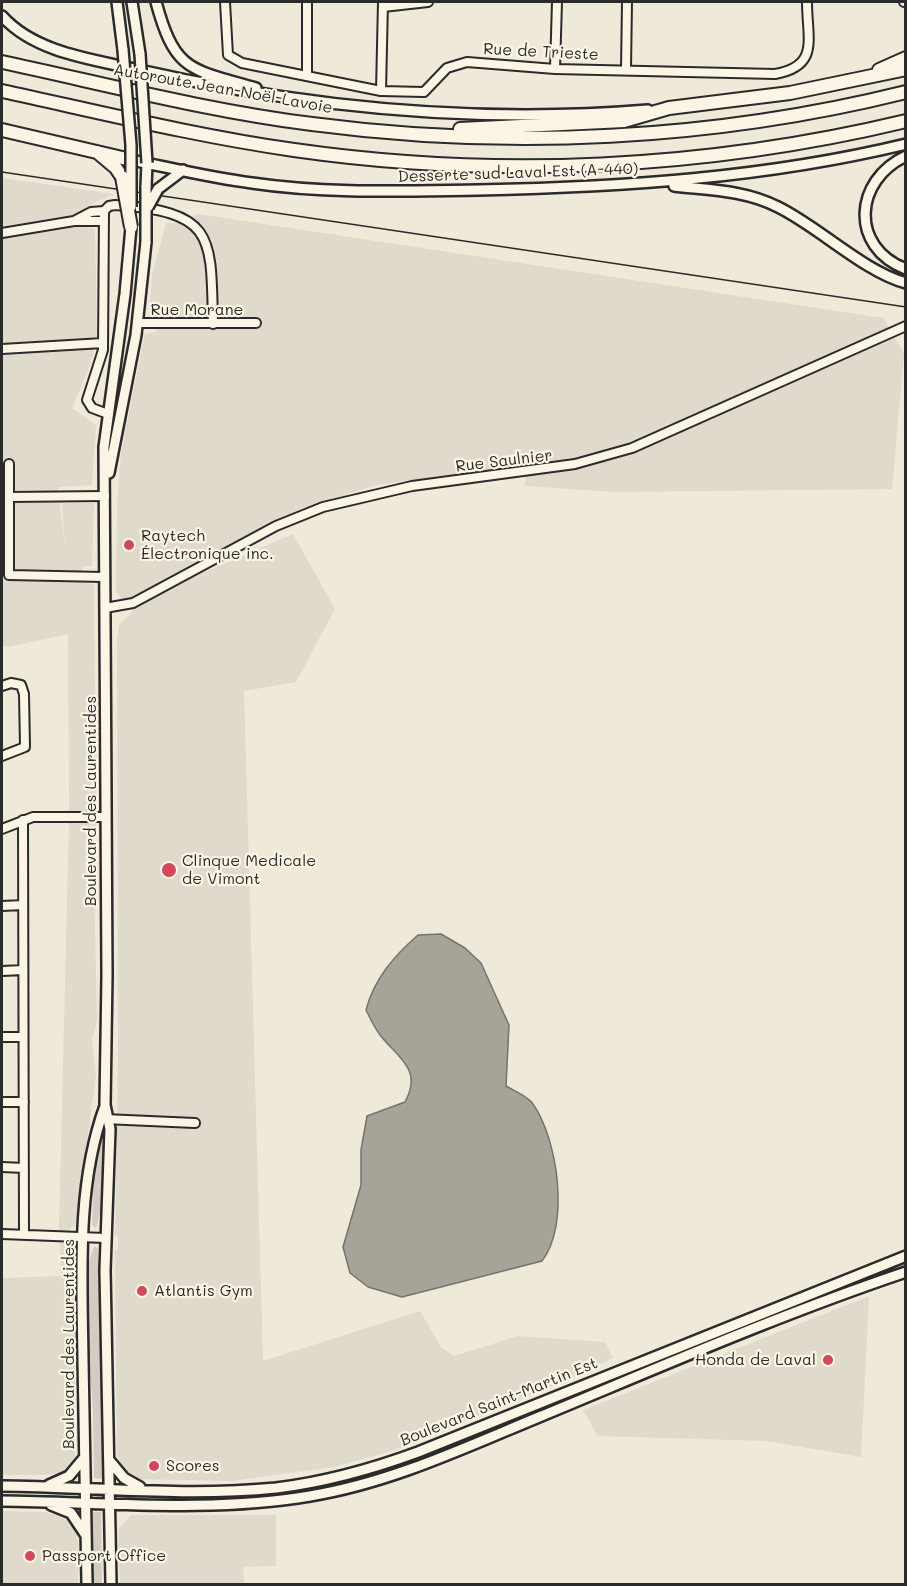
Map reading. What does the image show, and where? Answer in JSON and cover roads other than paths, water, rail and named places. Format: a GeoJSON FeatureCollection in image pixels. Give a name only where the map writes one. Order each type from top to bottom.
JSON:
{"type":"FeatureCollection","features":[{"type":"Feature","properties":{"kind":"highway"},"geometry":{"type":"LineString","coordinates":[[859,80],[906,58]]}},
{"type":"Feature","properties":{"kind":"highway","name":"Autoroute Jean-Noël-Lavoie"},"geometry":{"type":"LineString","coordinates":[[2,62],[260,116],[389,132],[518,138],[636,134],[781,117],[906,92]]}},
{"type":"Feature","properties":{"kind":"highway"},"geometry":{"type":"LineString","coordinates":[[389,132],[615,122],[669,108],[763,97],[906,69]]}},
{"type":"Feature","properties":{"kind":"highway"},"geometry":{"type":"LineString","coordinates":[[2,91],[275,148],[396,162],[478,166],[561,166],[690,158],[811,141],[906,121]]}},
{"type":"Feature","properties":{"kind":"highway"},"geometry":{"type":"LineString","coordinates":[[2,130],[96,152],[112,159],[131,160]]}},
{"type":"Feature","properties":{"kind":"highway"},"geometry":{"type":"LineString","coordinates":[[112,159],[122,177],[131,227]]}},
{"type":"Feature","properties":{"kind":"main road","name":"Boulevard des Laurentides"},"geometry":{"type":"LineString","coordinates":[[87,1584],[84,1236],[90,1167],[104,1119],[105,1105],[104,447],[124,308],[131,227],[131,160],[117,2]]}},
{"type":"Feature","properties":{"kind":"main road","name":"Boulevard des Laurentides"},"geometry":{"type":"LineString","coordinates":[[105,496],[138,323],[148,207],[140,54],[132,2]]}},
{"type":"Feature","properties":{"kind":"main road"},"geometry":{"type":"LineString","coordinates":[[156,2],[170,45],[189,65],[215,76],[291,97]]}},
{"type":"Feature","properties":{"kind":"main road"},"geometry":{"type":"LineString","coordinates":[[2,16],[25,35],[67,52],[213,86],[291,97],[379,108],[483,115],[588,114],[669,108]]}},
{"type":"Feature","properties":{"kind":"main road","name":"Desserte sud Laval Est (A-440)"},"geometry":{"type":"LineString","coordinates":[[131,160],[251,183],[340,190],[526,189],[653,184],[778,169],[906,144]]}},
{"type":"Feature","properties":{"kind":"main road"},"geometry":{"type":"LineString","coordinates":[[906,156],[889,165],[876,178],[868,194],[865,215],[868,232],[877,249],[892,262],[906,268]]}},
{"type":"Feature","properties":{"kind":"main road"},"geometry":{"type":"LineString","coordinates":[[148,207],[162,184],[183,171]]}},
{"type":"Feature","properties":{"kind":"main road"},"geometry":{"type":"LineString","coordinates":[[653,184],[730,192],[762,200],[791,214],[887,275],[906,283]]}},
{"type":"Feature","properties":{"kind":"main road","name":"Boulevard des Laurentides"},"geometry":{"type":"LineString","coordinates":[[104,1119],[109,1143],[105,1238],[111,1584]]}},
{"type":"Feature","properties":{"kind":"main road","name":"Boulevard Saint-Martin Est"},"geometry":{"type":"LineString","coordinates":[[2,1486],[234,1491],[278,1488],[340,1476],[434,1446],[906,1256]]}},
{"type":"Feature","properties":{"kind":"main road","name":"Boulevard Saint-Martin Est"},"geometry":{"type":"LineString","coordinates":[[2,1501],[219,1505],[259,1503],[311,1496],[375,1481],[441,1457],[836,1296],[906,1272]]}},
{"type":"Feature","properties":{"kind":"main road"},"geometry":{"type":"LineString","coordinates":[[44,1487],[69,1476],[85,1457]]}},
{"type":"Feature","properties":{"kind":"main road"},"geometry":{"type":"LineString","coordinates":[[110,1460],[126,1480],[145,1490]]}},
{"type":"Feature","properties":{"kind":"main road"},"geometry":{"type":"LineString","coordinates":[[43,1501],[71,1513],[86,1536]]}},
{"type":"Feature","properties":{"kind":"street","name":"Rue de Trieste"},"geometry":{"type":"LineString","coordinates":[[225,2],[228,55],[242,63],[381,91],[424,92],[447,68],[467,62],[555,69],[775,74],[789,72],[801,66],[807,57],[807,2]]}},
{"type":"Feature","properties":{"kind":"street"},"geometry":{"type":"LineString","coordinates":[[307,76],[308,2]]}},
{"type":"Feature","properties":{"kind":"street"},"geometry":{"type":"LineString","coordinates":[[381,91],[383,4],[428,2]]}},
{"type":"Feature","properties":{"kind":"street"},"geometry":{"type":"LineString","coordinates":[[555,69],[557,2]]}},
{"type":"Feature","properties":{"kind":"street"},"geometry":{"type":"LineString","coordinates":[[626,69],[627,2]]}},
{"type":"Feature","properties":{"kind":"street"},"geometry":{"type":"LineString","coordinates":[[74,221],[91,212],[104,212],[112,205],[178,215],[197,229],[207,243],[212,258],[213,324]]}},
{"type":"Feature","properties":{"kind":"street"},"geometry":{"type":"LineString","coordinates":[[104,212],[104,343],[87,400],[92,408],[108,414]]}},
{"type":"Feature","properties":{"kind":"street"},"geometry":{"type":"LineString","coordinates":[[2,233],[74,221],[104,221]]}},
{"type":"Feature","properties":{"kind":"street","name":"Rue Morane"},"geometry":{"type":"LineString","coordinates":[[138,323],[256,323]]}},
{"type":"Feature","properties":{"kind":"street","name":"Rue Saulnier"},"geometry":{"type":"LineString","coordinates":[[105,608],[133,603],[267,530],[314,510],[401,488],[561,467],[625,450],[906,326]]}},
{"type":"Feature","properties":{"kind":"street"},"geometry":{"type":"LineString","coordinates":[[2,349],[104,343]]}},
{"type":"Feature","properties":{"kind":"street"},"geometry":{"type":"LineString","coordinates":[[9,464],[9,576],[104,577]]}},
{"type":"Feature","properties":{"kind":"street"},"geometry":{"type":"LineString","coordinates":[[9,497],[105,496]]}},
{"type":"Feature","properties":{"kind":"street"},"geometry":{"type":"LineString","coordinates":[[2,686],[11,683],[21,685],[24,694],[25,747],[2,756]]}},
{"type":"Feature","properties":{"kind":"street"},"geometry":{"type":"LineString","coordinates":[[2,829],[23,820],[40,817],[106,817]]}},
{"type":"Feature","properties":{"kind":"street"},"geometry":{"type":"LineString","coordinates":[[23,820],[24,1234]]}},
{"type":"Feature","properties":{"kind":"street"},"geometry":{"type":"LineString","coordinates":[[2,906],[23,905]]}},
{"type":"Feature","properties":{"kind":"street"},"geometry":{"type":"LineString","coordinates":[[2,971],[23,970]]}},
{"type":"Feature","properties":{"kind":"street"},"geometry":{"type":"LineString","coordinates":[[2,1037],[22,1037]]}},
{"type":"Feature","properties":{"kind":"street"},"geometry":{"type":"LineString","coordinates":[[2,1102],[24,1102]]}},
{"type":"Feature","properties":{"kind":"street"},"geometry":{"type":"LineString","coordinates":[[104,1119],[195,1123]]}},
{"type":"Feature","properties":{"kind":"street"},"geometry":{"type":"LineString","coordinates":[[2,1167],[24,1168]]}},
{"type":"Feature","properties":{"kind":"street"},"geometry":{"type":"LineString","coordinates":[[2,1234],[105,1238]]}},
{"type":"Feature","properties":{"kind":"railway"},"geometry":{"type":"LineString","coordinates":[[2,172],[906,307]]}},
{"type":"Feature","properties":{"kind":"place","name":"Raytech Électronique inc."},"geometry":{"type":"Point","coordinates":[129,545]}},
{"type":"Feature","properties":{"kind":"place","name":"Clinque Medicale de Vimont"},"geometry":{"type":"Point","coordinates":[169,870]}},
{"type":"Feature","properties":{"kind":"place","name":"Atlantis Gym"},"geometry":{"type":"Point","coordinates":[142,1291]}},
{"type":"Feature","properties":{"kind":"place","name":"Honda de Laval"},"geometry":{"type":"Point","coordinates":[828,1360]}},
{"type":"Feature","properties":{"kind":"place","name":"Scores"},"geometry":{"type":"Point","coordinates":[154,1466]}},
{"type":"Feature","properties":{"kind":"place","name":"Passport Office"},"geometry":{"type":"Point","coordinates":[30,1556]}}]}
